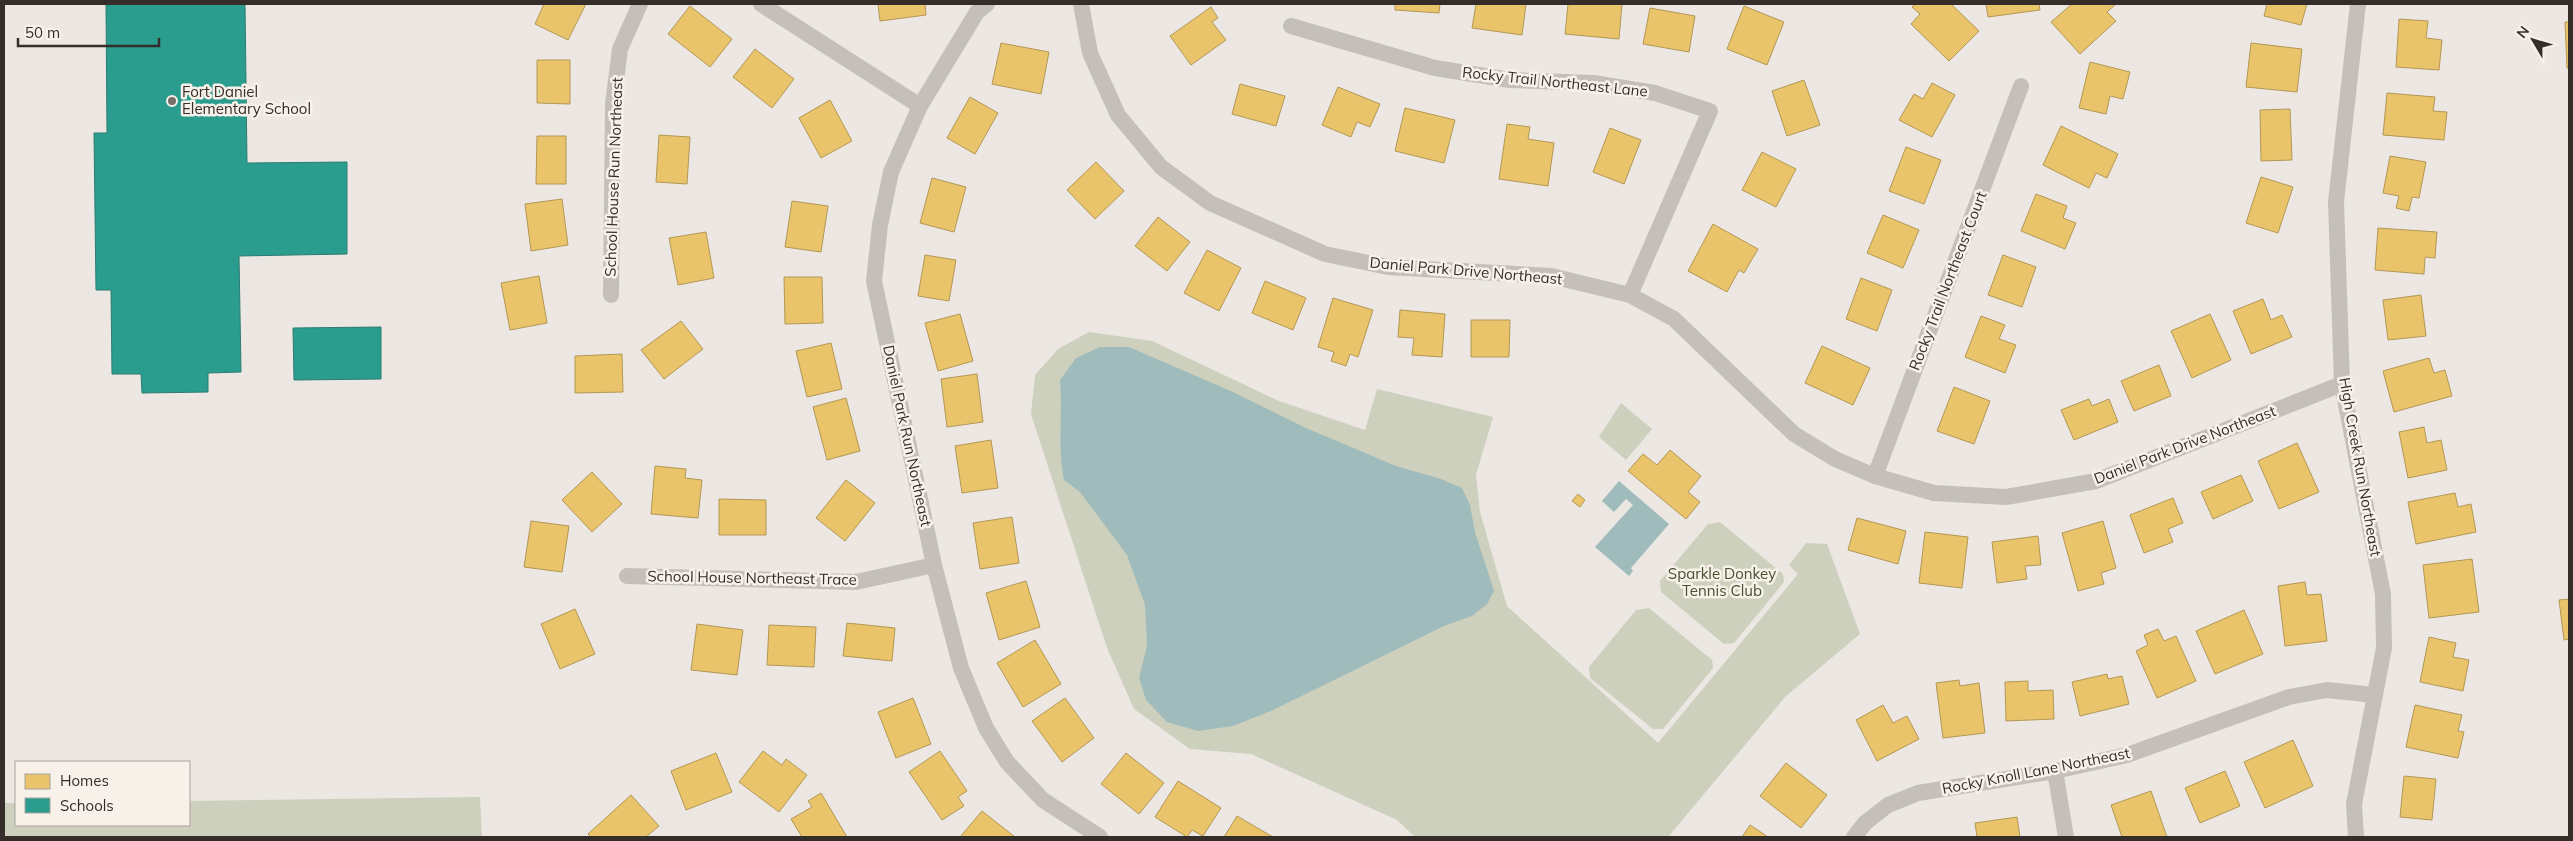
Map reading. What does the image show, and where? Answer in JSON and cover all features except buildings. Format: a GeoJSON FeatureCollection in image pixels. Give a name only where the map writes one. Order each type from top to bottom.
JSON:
{"type":"FeatureCollection","features":[{"type":"Feature","properties":{"kind":"street","name":"School House Run Northeast"},"geometry":{"type":"LineString","coordinates":[[611,296],[613,104],[620,48],[640,4]]}},
{"type":"Feature","properties":{"kind":"street"},"geometry":{"type":"LineString","coordinates":[[761,4],[920,106]]}},
{"type":"Feature","properties":{"kind":"street","name":"Daniel Park Run Northeast"},"geometry":{"type":"LineString","coordinates":[[987,4],[977,12],[920,106],[891,172],[880,225],[874,281],[934,565],[961,668],[990,735],[1007,762],[1043,800],[1100,837]]}},
{"type":"Feature","properties":{"kind":"street","name":"Daniel Park Drive Northeast"},"geometry":{"type":"LineString","coordinates":[[1081,4],[1090,53],[1118,115],[1161,167],[1210,202],[1325,254],[1388,267],[1551,276],[1630,295],[1674,320],[1794,434],[1834,459],[1875,476],[1934,493],[2006,497],[2096,481],[2342,384]]}},
{"type":"Feature","properties":{"kind":"street","name":"High Creek Run Northeast"},"geometry":{"type":"LineString","coordinates":[[2356,837],[2354,804],[2384,648],[2383,594],[2342,384],[2336,202],[2358,4]]}},
{"type":"Feature","properties":{"kind":"street","name":"Rocky Trail Northeast Lane"},"geometry":{"type":"LineString","coordinates":[[1291,26],[1435,68],[1510,80],[1593,83],[1656,93],[1710,111],[1630,295]]}},
{"type":"Feature","properties":{"kind":"street","name":"Rocky Trail Northeast Court"},"geometry":{"type":"LineString","coordinates":[[1875,476],[2021,86]]}},
{"type":"Feature","properties":{"kind":"street","name":"School House Northeast Trace"},"geometry":{"type":"LineString","coordinates":[[627,576],[856,582],[934,565]]}},
{"type":"Feature","properties":{"kind":"street","name":"Rocky Knoll Lane Northeast"},"geometry":{"type":"LineString","coordinates":[[1854,837],[1865,823],[1888,805],[1918,793],[2127,756],[2288,697],[2327,690],[2374,695]]}},
{"type":"Feature","properties":{"kind":"street"},"geometry":{"type":"LineString","coordinates":[[2055,770],[2066,837]]}},
{"type":"Feature","properties":{"kind":"green space"},"geometry":{"type":"Polygon","coordinates":[[[1089,332],[1152,341],[1279,401],[1365,430],[1377,389],[1493,417],[1476,475],[1480,512],[1507,606],[1658,743],[1798,574],[1789,565],[1806,543],[1827,544],[1860,634],[1786,696],[1668,837],[1415,837],[1397,820],[1251,754],[1190,749],[1134,709],[1107,648],[1031,414],[1035,375],[1058,349],[1089,332]]]}},
{"type":"Feature","properties":{"kind":"green space"},"geometry":{"type":"Polygon","coordinates":[[[1621,403],[1652,429],[1626,460],[1599,437],[1621,403]]]}},
{"type":"Feature","properties":{"kind":"green space","name":"Sparkle Donkey Tennis Club"},"geometry":{"type":"Polygon","coordinates":[[[1720,522],[1783,574],[1784,582],[1734,643],[1724,644],[1661,592],[1660,581],[1708,524],[1720,522]]]}},
{"type":"Feature","properties":{"kind":"green space","name":"Sparkle Donkey Tennis Club"},"geometry":{"type":"Polygon","coordinates":[[[1649,608],[1712,660],[1713,668],[1663,729],[1653,729],[1590,678],[1589,667],[1636,610],[1649,608]]]}},
{"type":"Feature","properties":{"kind":"green space"},"geometry":{"type":"Polygon","coordinates":[[[480,797],[482,837],[4,837],[4,803],[15,803],[15,826],[190,826],[190,801],[480,797]]]}},
{"type":"Feature","properties":{"kind":"water"},"geometry":{"type":"Polygon","coordinates":[[[1100,347],[1129,347],[1233,392],[1306,428],[1396,466],[1441,479],[1462,488],[1470,505],[1475,532],[1494,591],[1487,604],[1472,616],[1444,626],[1273,710],[1233,726],[1198,731],[1167,722],[1146,700],[1139,678],[1147,646],[1145,605],[1127,555],[1080,492],[1064,480],[1060,443],[1060,380],[1076,358],[1100,347]]]}},
{"type":"Feature","properties":{"kind":"water"},"geometry":{"type":"Polygon","coordinates":[[[1619,481],[1669,524],[1631,568],[1633,571],[1629,576],[1595,547],[1633,505],[1626,499],[1614,512],[1602,501],[1619,481]]]}},
{"type":"Feature","properties":{"kind":"place","name":"Fort Daniel Elementary School"},"geometry":{"type":"Point","coordinates":[172,101]}}]}
